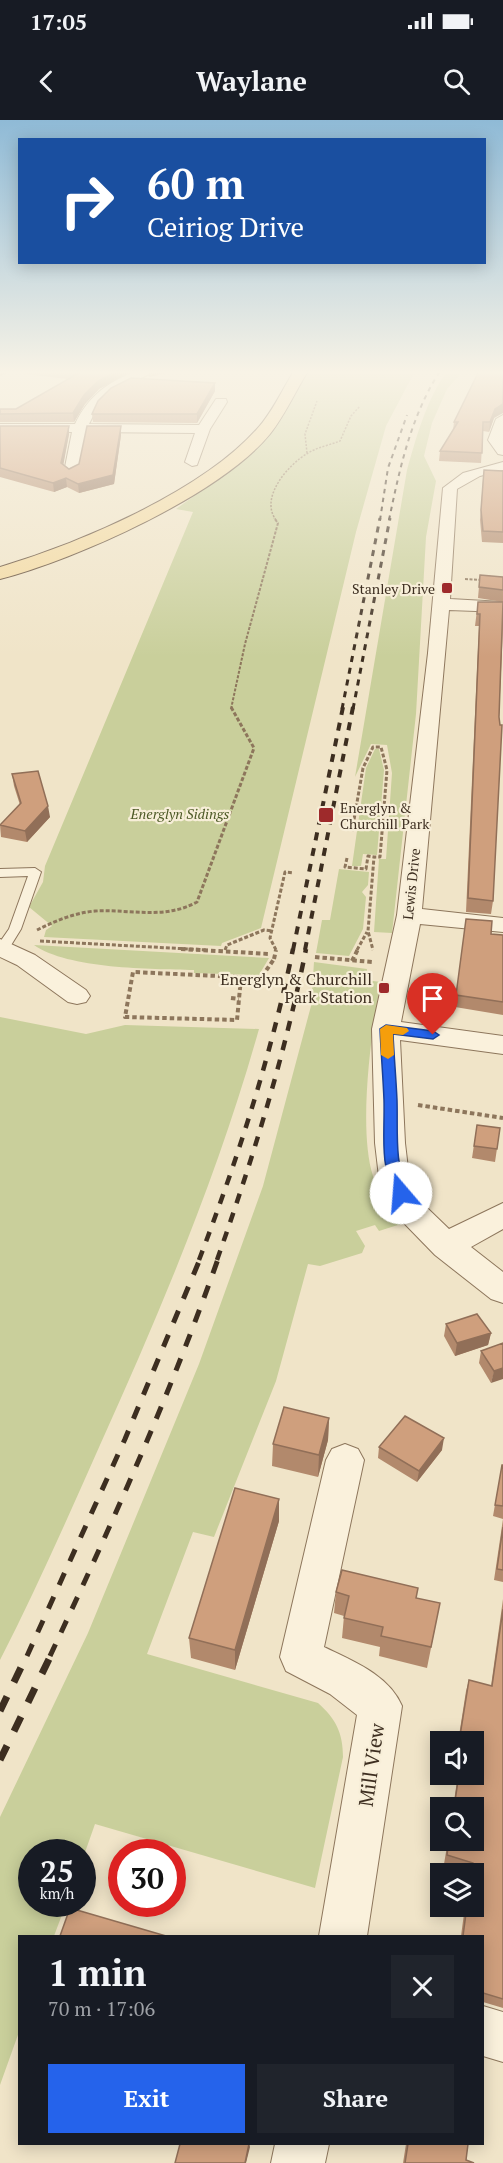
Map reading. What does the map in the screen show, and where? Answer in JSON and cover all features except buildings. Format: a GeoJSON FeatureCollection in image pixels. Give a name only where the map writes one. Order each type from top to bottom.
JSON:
{"type":"FeatureCollection","features":[{"type":"Feature","properties":{"kind":"main road"},"geometry":{"type":"LineString","coordinates":[[0,573],[43,560],[138,519],[227,466]]}},
{"type":"Feature","properties":{"kind":"street"},"geometry":{"type":"LineString","coordinates":[[71,466],[71,472]]}},
{"type":"Feature","properties":{"kind":"street","name":"Lewis Drive"},"geometry":{"type":"LineString","coordinates":[[502,466],[458,481],[450,488],[444,578],[409,915],[386,1029],[390,1143],[394,1177],[409,1209],[446,1246],[503,1290]]}},
{"type":"Feature","properties":{"kind":"street"},"geometry":{"type":"LineString","coordinates":[[441,604],[503,607]]}},
{"type":"Feature","properties":{"kind":"street"},"geometry":{"type":"LineString","coordinates":[[409,915],[503,925]]}},
{"type":"Feature","properties":{"kind":"street"},"geometry":{"type":"LineString","coordinates":[[6,947],[77,996]]}},
{"type":"Feature","properties":{"kind":"street"},"geometry":{"type":"LineString","coordinates":[[386,1029],[503,1045]]}},
{"type":"Feature","properties":{"kind":"street"},"geometry":{"type":"LineString","coordinates":[[446,1246],[503,1215]]}},
{"type":"Feature","properties":{"kind":"street","name":"Mill View"},"geometry":{"type":"LineString","coordinates":[[343,1935],[380,1706],[345,1678],[301,1657],[345,1460]]}},
{"type":"Feature","properties":{"kind":"street"},"geometry":{"type":"LineString","coordinates":[[484,2031],[503,2037]]}},
{"type":"Feature","properties":{"kind":"street"},"geometry":{"type":"LineString","coordinates":[[298,2163],[302,2145]]}},
{"type":"Feature","properties":{"kind":"lane"},"geometry":{"type":"LineString","coordinates":[[0,873],[35,872],[15,929],[6,947]]}},
{"type":"Feature","properties":{"kind":"path"},"geometry":{"type":"LineString","coordinates":[[6,947],[49,924],[78,914],[102,910],[174,913],[197,902],[222,829],[254,748],[231,708],[245,644],[279,523],[272,517],[269,504],[280,482],[295,466]]}},
{"type":"Feature","properties":{"kind":"path"},"geometry":{"type":"LineString","coordinates":[[444,578],[491,580]]}},
{"type":"Feature","properties":{"kind":"path"},"geometry":{"type":"LineString","coordinates":[[347,858],[345,867],[366,869],[368,856],[380,857],[387,770],[381,747],[373,747],[363,768],[352,831]]}},
{"type":"Feature","properties":{"kind":"path"},"geometry":{"type":"LineString","coordinates":[[315,957],[376,963],[368,931],[374,857]]}},
{"type":"Feature","properties":{"kind":"path"},"geometry":{"type":"LineString","coordinates":[[241,978],[237,1020],[125,1017],[133,972],[261,978],[274,959],[276,950],[270,938],[285,872],[293,873]]}},
{"type":"Feature","properties":{"kind":"path"},"geometry":{"type":"LineString","coordinates":[[225,951],[227,945],[264,930],[272,931]]}},
{"type":"Feature","properties":{"kind":"path"},"geometry":{"type":"LineString","coordinates":[[352,961],[368,931]]}},
{"type":"Feature","properties":{"kind":"path"},"geometry":{"type":"LineString","coordinates":[[6,947],[225,951],[270,954]]}},
{"type":"Feature","properties":{"kind":"path"},"geometry":{"type":"LineString","coordinates":[[231,998],[239,999]]}},
{"type":"Feature","properties":{"kind":"path"},"geometry":{"type":"LineString","coordinates":[[390,1101],[503,1118]]}},
{"type":"Feature","properties":{"kind":"green space","name":"Energlyn Sidings"},"geometry":{"type":"Polygon","coordinates":[[[228,466],[375,466],[356,532],[261,928],[222,943],[221,946],[44,937],[46,930],[52,926],[29,907],[43,882],[45,866],[193,512],[176,509],[219,478],[228,466]]]}},
{"type":"Feature","properties":{"kind":"green space"},"geometry":{"type":"Polygon","coordinates":[[[408,466],[429,466],[436,481],[426,537],[416,714],[392,933],[374,932],[379,859],[386,859],[392,773],[387,745],[371,744],[355,777],[408,466]]]}},
{"type":"Feature","properties":{"kind":"green space"},"geometry":{"type":"Polygon","coordinates":[[[375,749],[379,749],[384,770],[377,855],[363,854],[361,866],[352,866],[366,768],[375,749]]]}},
{"type":"Feature","properties":{"kind":"green space"},"geometry":{"type":"Polygon","coordinates":[[[339,869],[369,872],[368,885],[362,892],[366,897],[363,929],[349,956],[316,953],[322,920],[330,920],[339,869]]]}},
{"type":"Feature","properties":{"kind":"green space"},"geometry":{"type":"Polygon","coordinates":[[[34,945],[269,958],[259,975],[194,973],[194,970],[133,968],[88,963],[49,953],[34,945]]]}},
{"type":"Feature","properties":{"kind":"green space"},"geometry":{"type":"Polygon","coordinates":[[[314,962],[367,969],[365,980],[381,982],[373,1026],[366,1107],[369,1156],[375,1183],[401,1224],[379,1231],[375,1225],[356,1231],[365,1246],[362,1253],[320,1266],[308,1264],[276,1381],[214,1537],[193,1532],[147,1654],[318,1703],[330,1715],[340,1734],[343,1757],[315,1888],[186,1850],[186,1839],[147,1839],[95,1824],[90,1839],[18,1839],[18,1917],[61,1917],[54,1935],[18,1935],[18,2035],[0,2085],[0,1817],[88,1633],[199,1364],[263,1186],[311,1006],[314,962]]]}},
{"type":"Feature","properties":{"kind":"green space"},"geometry":{"type":"Polygon","coordinates":[[[0,1017],[86,1034],[125,1025],[259,1029],[226,1135],[167,1292],[64,1526],[0,1660],[0,1017]]]}},
{"type":"Feature","properties":{"kind":"railway"},"geometry":{"type":"LineString","coordinates":[[380,520],[389,466]]}},
{"type":"Feature","properties":{"kind":"railway"},"geometry":{"type":"LineString","coordinates":[[389,520],[401,466]]}},
{"type":"Feature","properties":{"kind":"railway"},"geometry":{"type":"LineString","coordinates":[[342,709],[380,518]]}},
{"type":"Feature","properties":{"kind":"railway"},"geometry":{"type":"LineString","coordinates":[[353,709],[390,518]]}},
{"type":"Feature","properties":{"kind":"railway"},"geometry":{"type":"LineString","coordinates":[[293,950],[343,707]]}},
{"type":"Feature","properties":{"kind":"railway"},"geometry":{"type":"LineString","coordinates":[[305,950],[353,707]]}},
{"type":"Feature","properties":{"kind":"railway"},"geometry":{"type":"LineString","coordinates":[[199,1260],[227,1183],[264,1068],[293,949]]}},
{"type":"Feature","properties":{"kind":"railway"},"geometry":{"type":"LineString","coordinates":[[217,1260],[267,1106],[298,989],[306,949]]}},
{"type":"Feature","properties":{"kind":"railway"},"geometry":{"type":"LineString","coordinates":[[27,1656],[125,1439],[200,1259]]}},
{"type":"Feature","properties":{"kind":"railway"},"geometry":{"type":"LineString","coordinates":[[50,1656],[139,1460],[200,1310],[218,1259]]}},
{"type":"Feature","properties":{"kind":"railway"},"geometry":{"type":"LineString","coordinates":[[0,1711],[27,1655]]}},
{"type":"Feature","properties":{"kind":"railway"},"geometry":{"type":"LineString","coordinates":[[0,1760],[51,1655]]}},
{"type":"Feature","properties":{"kind":"slow traffic"},"geometry":{"type":"LineString","coordinates":[[388,1055],[386,1029],[403,1031]]}},
{"type":"Feature","properties":{"kind":"place","name":"Stanley Drive"},"geometry":{"type":"Point","coordinates":[447,588]}},
{"type":"Feature","properties":{"kind":"place","name":"Energlyn & Churchill Park"},"geometry":{"type":"Point","coordinates":[326,815]}},
{"type":"Feature","properties":{"kind":"place","name":"Energlyn & Churchill Park Station"},"geometry":{"type":"Point","coordinates":[384,988]}},
{"type":"Feature","properties":{"kind":"route"},"geometry":{"type":"LineString","coordinates":[[401,1193],[394,1177],[390,1143],[386,1029],[433,1035]]}}]}
